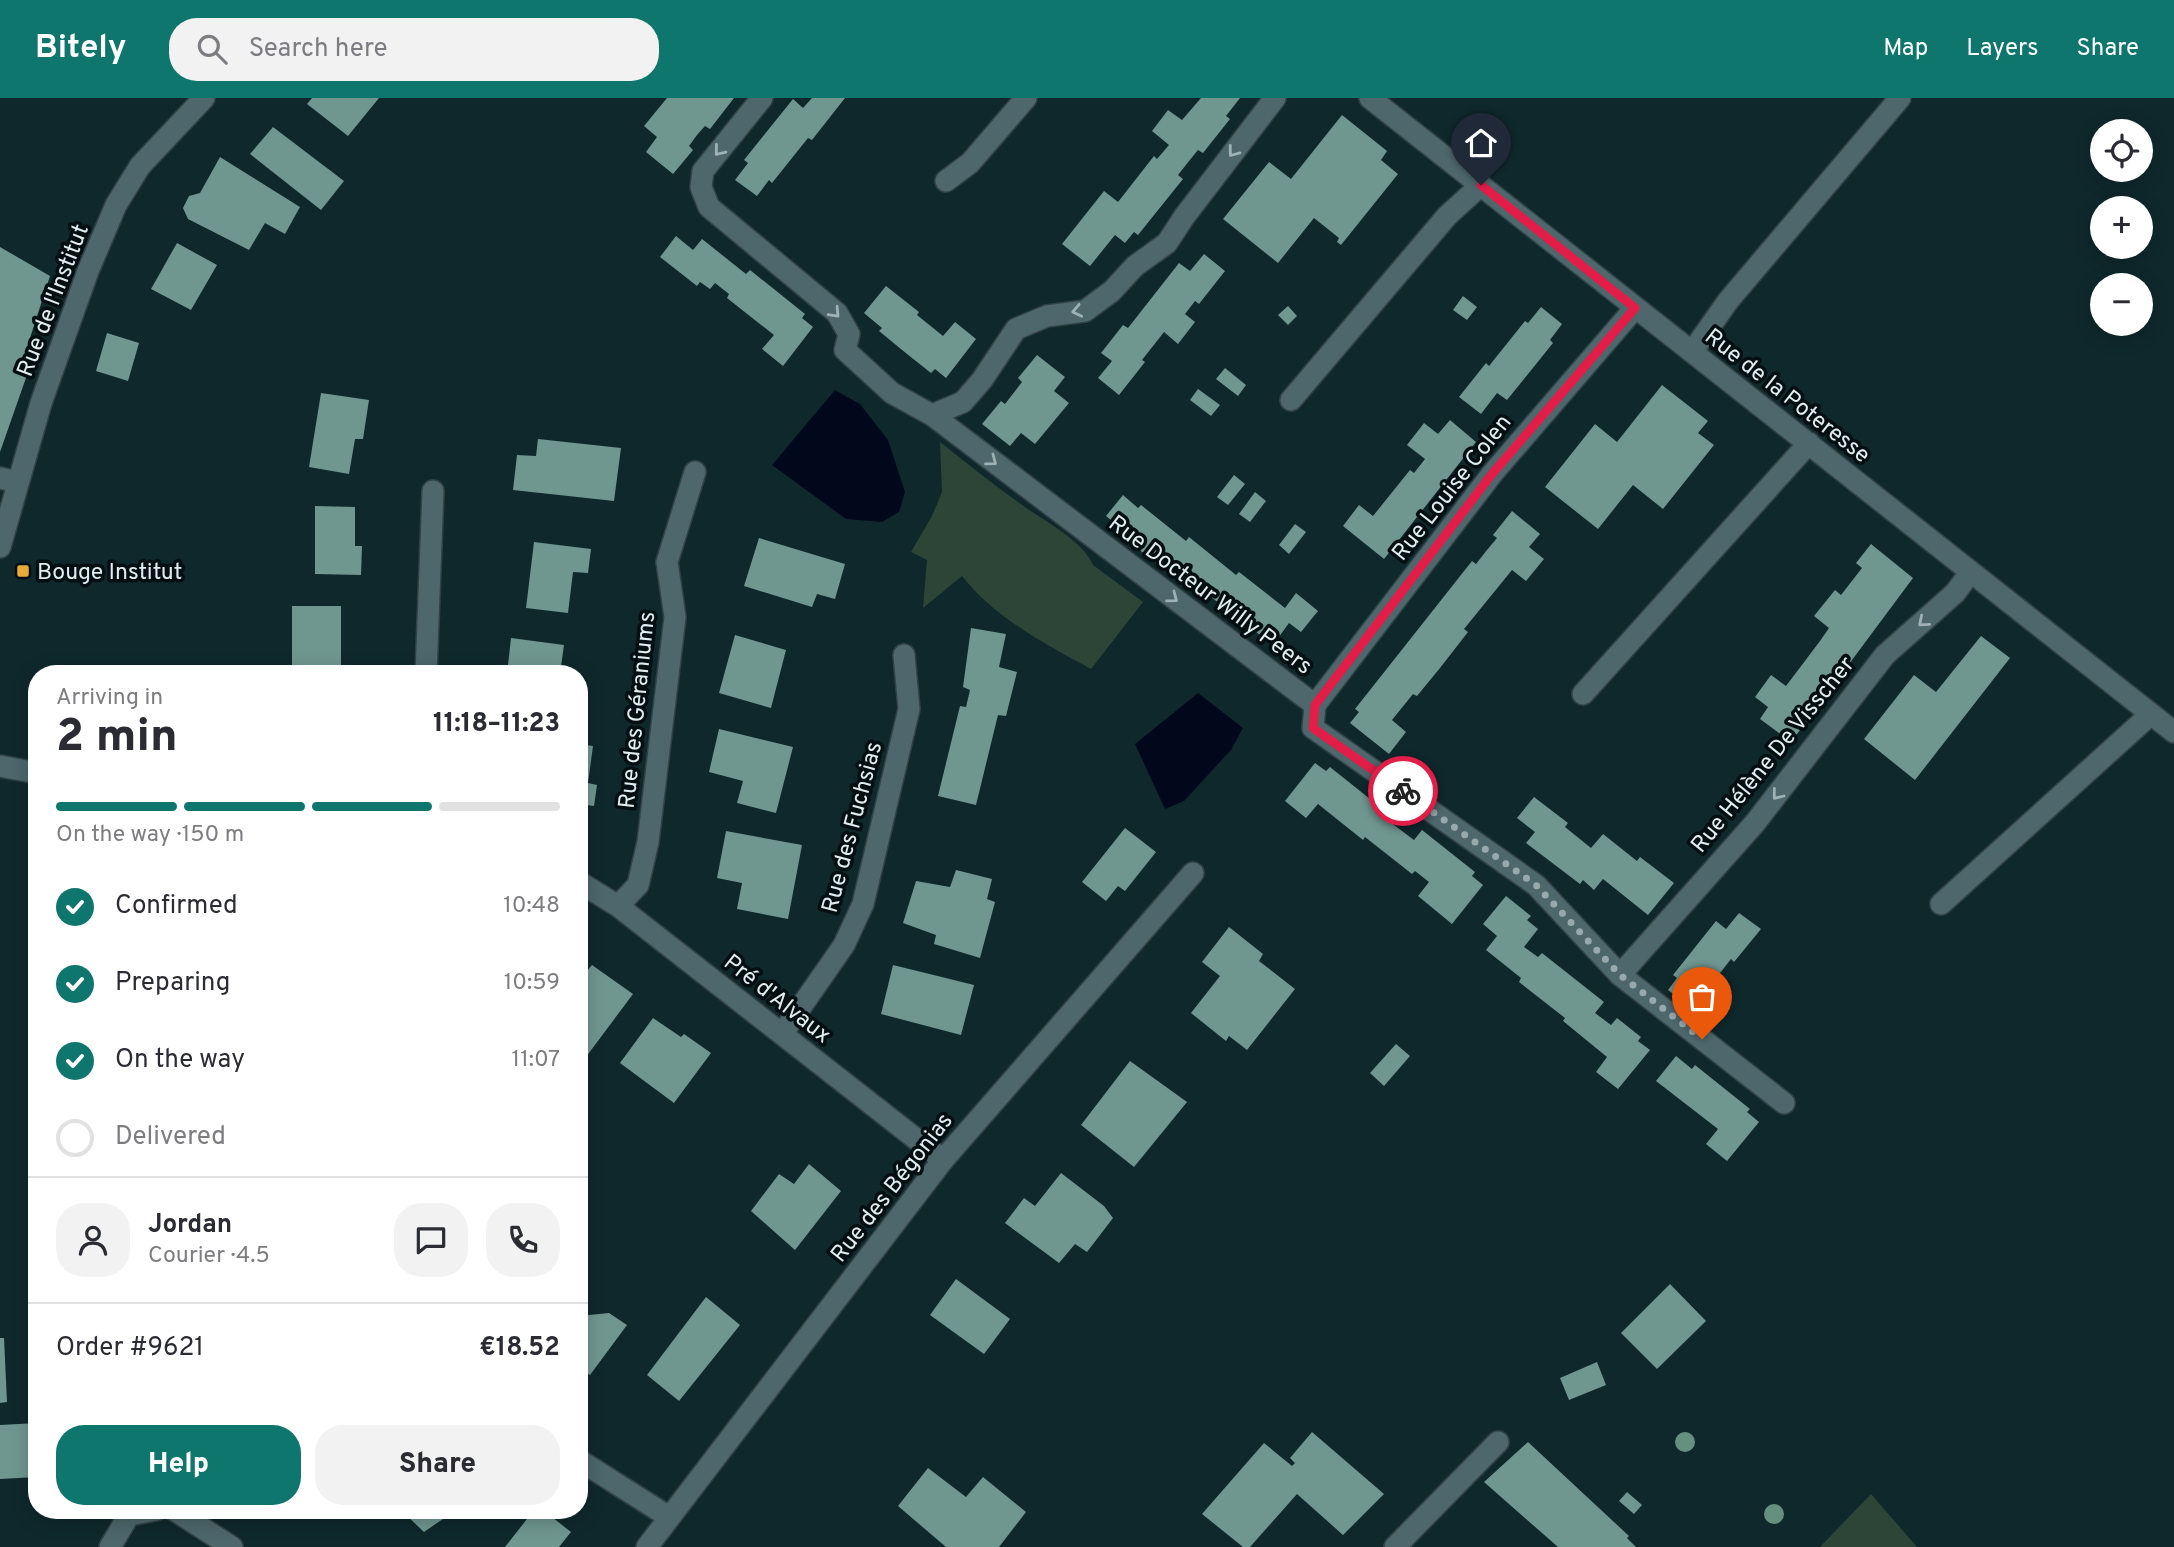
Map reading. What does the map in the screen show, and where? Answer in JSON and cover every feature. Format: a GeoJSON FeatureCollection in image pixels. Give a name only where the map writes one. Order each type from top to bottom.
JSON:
{"type":"FeatureCollection","features":[{"type":"Feature","properties":{"kind":"street","name":"Rue de l'Institut"},"geometry":{"type":"LineString","coordinates":[[0,547],[9,480],[116,205],[140,166],[204,98]]}},
{"type":"Feature","properties":{"kind":"street","name":"Rue Docteur Willy Peers"},"geometry":{"type":"LineString","coordinates":[[762,98],[703,171],[701,187],[709,207],[837,313],[849,334],[845,350],[892,393],[932,415],[1315,705],[1313,728],[1536,885],[1620,975],[1784,1103]]}},
{"type":"Feature","properties":{"kind":"street"},"geometry":{"type":"LineString","coordinates":[[946,181],[970,163],[1026,98]]}},
{"type":"Feature","properties":{"kind":"street"},"geometry":{"type":"LineString","coordinates":[[932,415],[963,402],[982,380],[1016,329],[1047,316],[1085,311],[1112,291],[1135,266],[1167,243],[1275,98]]}},
{"type":"Feature","properties":{"kind":"street","name":"Rue de la Poteresse"},"geometry":{"type":"LineString","coordinates":[[1370,98],[2174,732]]}},
{"type":"Feature","properties":{"kind":"street"},"geometry":{"type":"LineString","coordinates":[[1692,352],[1728,302],[1900,98]]}},
{"type":"Feature","properties":{"kind":"street"},"geometry":{"type":"LineString","coordinates":[[1291,400],[1447,216],[1481,185]]}},
{"type":"Feature","properties":{"kind":"street","name":"Rue Louise Colen"},"geometry":{"type":"LineString","coordinates":[[1315,705],[1492,474],[1635,308]]}},
{"type":"Feature","properties":{"kind":"street"},"geometry":{"type":"LineString","coordinates":[[1583,694],[1809,443]]}},
{"type":"Feature","properties":{"kind":"street","name":"Rue des Géraniums"},"geometry":{"type":"LineString","coordinates":[[618,906],[638,885],[648,842],[675,617],[667,562],[695,472]]}},
{"type":"Feature","properties":{"kind":"street"},"geometry":{"type":"LineString","coordinates":[[426,665],[433,491]]}},
{"type":"Feature","properties":{"kind":"street","name":"Rue Hélène De Visscher"},"geometry":{"type":"LineString","coordinates":[[1620,975],[1755,823],[1885,655],[1955,593],[1970,573]]}},
{"type":"Feature","properties":{"kind":"street","name":"Rue des Fuchsias"},"geometry":{"type":"LineString","coordinates":[[782,1034],[844,945],[863,904],[909,709],[904,655]]}},
{"type":"Feature","properties":{"kind":"street"},"geometry":{"type":"LineString","coordinates":[[1941,904],[2151,714]]}},
{"type":"Feature","properties":{"kind":"street"},"geometry":{"type":"LineString","coordinates":[[0,766],[28,771]]}},
{"type":"Feature","properties":{"kind":"street","name":"Rue des Bégonias"},"geometry":{"type":"LineString","coordinates":[[647,1547],[943,1160],[1192,873]]}},
{"type":"Feature","properties":{"kind":"street","name":"Pré d'Alvaux"},"geometry":{"type":"LineString","coordinates":[[588,888],[618,906],[943,1160]]}},
{"type":"Feature","properties":{"kind":"street"},"geometry":{"type":"LineString","coordinates":[[1395,1547],[1498,1443]]}},
{"type":"Feature","properties":{"kind":"street"},"geometry":{"type":"LineString","coordinates":[[588,1466],[669,1517]]}},
{"type":"Feature","properties":{"kind":"street"},"geometry":{"type":"LineString","coordinates":[[110,1547],[127,1519]]}},
{"type":"Feature","properties":{"kind":"street"},"geometry":{"type":"LineString","coordinates":[[188,1519],[232,1547]]}},
{"type":"Feature","properties":{"kind":"green space"},"geometry":{"type":"Polygon","coordinates":[[[940,442],[1008,495],[1070,538],[1093,565],[1143,602],[1091,669],[1005,617],[962,576],[923,608],[927,560],[911,552],[932,516],[942,492],[940,442]]]}},
{"type":"Feature","properties":{"kind":"green space"},"geometry":{"type":"Polygon","coordinates":[[[1871,1494],[1917,1547],[1820,1547],[1871,1494]]]}},
{"type":"Feature","properties":{"kind":"water"},"geometry":{"type":"Polygon","coordinates":[[[835,390],[860,404],[888,440],[905,492],[899,512],[882,522],[846,519],[772,465],[835,390]]]}},
{"type":"Feature","properties":{"kind":"water"},"geometry":{"type":"Polygon","coordinates":[[[1198,693],[1243,728],[1231,750],[1184,801],[1165,809],[1135,744],[1198,693]]]}},
{"type":"Feature","properties":{"kind":"building"},"geometry":{"type":"Polygon","coordinates":[[[312,98],[379,98],[348,136],[307,104],[312,98]]]}},
{"type":"Feature","properties":{"kind":"building"},"geometry":{"type":"Polygon","coordinates":[[[667,98],[734,98],[710,129],[705,126],[697,135],[689,146],[693,150],[673,174],[646,152],[657,137],[644,126],[667,98]]]}},
{"type":"Feature","properties":{"kind":"building"},"geometry":{"type":"Polygon","coordinates":[[[812,98],[845,98],[812,140],[808,138],[772,183],[769,180],[757,196],[735,180],[748,163],[744,160],[793,99],[803,108],[812,98]]]}},
{"type":"Feature","properties":{"kind":"building"},"geometry":{"type":"Polygon","coordinates":[[[1201,98],[1240,98],[1226,116],[1230,119],[1203,153],[1198,150],[1189,161],[1178,175],[1183,179],[1138,235],[1134,232],[1125,243],[1115,235],[1090,266],[1062,244],[1104,191],[1118,202],[1154,156],[1157,159],[1169,145],[1152,131],[1168,110],[1182,120],[1201,98]]]}},
{"type":"Feature","properties":{"kind":"building"},"geometry":{"type":"Polygon","coordinates":[[[1342,115],[1387,151],[1381,160],[1398,174],[1341,245],[1337,242],[1339,238],[1314,218],[1278,263],[1223,219],[1269,162],[1291,179],[1342,115]]]}},
{"type":"Feature","properties":{"kind":"building"},"geometry":{"type":"Polygon","coordinates":[[[273,127],[344,181],[321,210],[250,154],[273,127]]]}},
{"type":"Feature","properties":{"kind":"building"},"geometry":{"type":"Polygon","coordinates":[[[220,157],[300,207],[285,234],[265,223],[249,250],[188,219],[183,208],[189,196],[200,193],[220,157]]]}},
{"type":"Feature","properties":{"kind":"building"},"geometry":{"type":"Polygon","coordinates":[[[676,236],[693,250],[702,239],[746,274],[750,270],[805,314],[802,318],[813,327],[783,366],[762,349],[774,335],[727,298],[729,294],[715,283],[710,289],[700,282],[697,286],[660,257],[676,236]]]}},
{"type":"Feature","properties":{"kind":"building"},"geometry":{"type":"Polygon","coordinates":[[[177,243],[217,265],[191,310],[151,289],[177,243]]]}},
{"type":"Feature","properties":{"kind":"building"},"geometry":{"type":"Polygon","coordinates":[[[0,247],[50,276],[19,372],[27,375],[0,452],[0,247]]]}},
{"type":"Feature","properties":{"kind":"building"},"geometry":{"type":"Polygon","coordinates":[[[1204,254],[1225,271],[1199,304],[1195,301],[1185,314],[1195,322],[1178,344],[1164,332],[1119,395],[1098,378],[1112,361],[1101,353],[1123,325],[1128,328],[1179,263],[1190,271],[1204,254]]]}},
{"type":"Feature","properties":{"kind":"building"},"geometry":{"type":"Polygon","coordinates":[[[886,286],[919,312],[917,315],[943,336],[955,322],[976,339],[946,378],[935,369],[931,373],[907,354],[879,331],[882,328],[864,313],[886,286]]]}},
{"type":"Feature","properties":{"kind":"building"},"geometry":{"type":"Polygon","coordinates":[[[1463,296],[1477,307],[1467,320],[1453,310],[1463,296]]]}},
{"type":"Feature","properties":{"kind":"building"},"geometry":{"type":"Polygon","coordinates":[[[1288,306],[1297,316],[1288,325],[1278,315],[1288,306]]]}},
{"type":"Feature","properties":{"kind":"building"},"geometry":{"type":"Polygon","coordinates":[[[1541,307],[1562,324],[1550,340],[1553,343],[1507,400],[1497,393],[1481,414],[1459,397],[1486,363],[1489,366],[1525,321],[1528,323],[1541,307]]]}},
{"type":"Feature","properties":{"kind":"building"},"geometry":{"type":"Polygon","coordinates":[[[107,333],[139,343],[128,381],[96,371],[107,333]]]}},
{"type":"Feature","properties":{"kind":"building"},"geometry":{"type":"Polygon","coordinates":[[[1037,355],[1065,377],[1054,391],[1069,403],[1035,444],[1021,433],[1010,446],[982,424],[1001,401],[1005,404],[1022,382],[1018,378],[1037,355]]]}},
{"type":"Feature","properties":{"kind":"building"},"geometry":{"type":"Polygon","coordinates":[[[1225,368],[1246,385],[1238,396],[1216,379],[1225,368]]]}},
{"type":"Feature","properties":{"kind":"building"},"geometry":{"type":"Polygon","coordinates":[[[1662,385],[1708,421],[1698,433],[1714,445],[1663,509],[1633,485],[1598,529],[1545,487],[1595,424],[1617,442],[1662,385]]]}},
{"type":"Feature","properties":{"kind":"building"},"geometry":{"type":"Polygon","coordinates":[[[1198,389],[1220,405],[1211,416],[1190,400],[1198,389]]]}},
{"type":"Feature","properties":{"kind":"building"},"geometry":{"type":"Polygon","coordinates":[[[321,393],[369,400],[363,439],[355,439],[349,474],[309,467],[321,393]]]}},
{"type":"Feature","properties":{"kind":"building"},"geometry":{"type":"Polygon","coordinates":[[[1450,420],[1476,442],[1384,559],[1343,526],[1359,505],[1373,516],[1410,470],[1414,473],[1425,459],[1407,445],[1424,423],[1438,434],[1450,420]]]}},
{"type":"Feature","properties":{"kind":"building"},"geometry":{"type":"Polygon","coordinates":[[[538,439],[621,448],[614,501],[513,490],[517,455],[536,456],[538,439]]]}},
{"type":"Feature","properties":{"kind":"building"},"geometry":{"type":"Polygon","coordinates":[[[1234,475],[1245,484],[1228,505],[1217,497],[1234,475]]]}},
{"type":"Feature","properties":{"kind":"building"},"geometry":{"type":"Polygon","coordinates":[[[1255,492],[1266,501],[1250,522],[1239,514],[1255,492]]]}},
{"type":"Feature","properties":{"kind":"building"},"geometry":{"type":"Polygon","coordinates":[[[1123,495],[1138,508],[1141,505],[1186,541],[1189,537],[1236,575],[1239,572],[1285,608],[1296,593],[1318,611],[1301,632],[1289,623],[1273,645],[1184,576],[1180,582],[1118,533],[1122,529],[1106,516],[1123,495]]]}},
{"type":"Feature","properties":{"kind":"building"},"geometry":{"type":"Polygon","coordinates":[[[315,506],[355,507],[355,546],[362,546],[361,575],[315,574],[315,506]]]}},
{"type":"Feature","properties":{"kind":"building"},"geometry":{"type":"Polygon","coordinates":[[[1512,511],[1540,534],[1529,547],[1544,559],[1526,581],[1512,570],[1464,629],[1468,632],[1440,668],[1417,696],[1413,694],[1392,720],[1406,732],[1389,754],[1350,723],[1359,712],[1355,709],[1472,561],[1476,564],[1497,538],[1493,535],[1512,511]]]}},
{"type":"Feature","properties":{"kind":"building"},"geometry":{"type":"Polygon","coordinates":[[[1295,524],[1306,532],[1289,554],[1279,545],[1295,524]]]}},
{"type":"Feature","properties":{"kind":"building"},"geometry":{"type":"Polygon","coordinates":[[[759,538],[845,564],[835,599],[817,594],[812,607],[744,586],[759,538]]]}},
{"type":"Feature","properties":{"kind":"building"},"geometry":{"type":"Polygon","coordinates":[[[534,542],[591,549],[588,573],[573,572],[568,613],[526,608],[534,542]]]}},
{"type":"Feature","properties":{"kind":"building"},"geometry":{"type":"Polygon","coordinates":[[[1871,544],[1913,578],[1791,742],[1760,719],[1768,707],[1755,697],[1771,675],[1786,686],[1829,628],[1814,616],[1835,590],[1841,595],[1862,568],[1856,563],[1871,544]]]}},
{"type":"Feature","properties":{"kind":"building"},"geometry":{"type":"Polygon","coordinates":[[[292,606],[341,606],[341,665],[292,665],[292,606]]]}},
{"type":"Feature","properties":{"kind":"building"},"geometry":{"type":"Polygon","coordinates":[[[971,628],[1006,634],[999,667],[1017,672],[1006,716],[998,715],[976,805],[938,796],[960,706],[966,707],[970,690],[963,687],[971,628]]]}},
{"type":"Feature","properties":{"kind":"building"},"geometry":{"type":"Polygon","coordinates":[[[735,635],[786,650],[771,708],[719,693],[735,635]]]}},
{"type":"Feature","properties":{"kind":"building"},"geometry":{"type":"Polygon","coordinates":[[[1981,636],[2010,658],[1915,780],[1864,739],[1914,675],[1936,692],[1981,636]]]}},
{"type":"Feature","properties":{"kind":"building"},"geometry":{"type":"Polygon","coordinates":[[[511,638],[564,645],[561,665],[508,665],[511,638]]]}},
{"type":"Feature","properties":{"kind":"building"},"geometry":{"type":"Polygon","coordinates":[[[719,729],[793,747],[776,813],[737,803],[743,781],[709,772],[719,729]]]}},
{"type":"Feature","properties":{"kind":"building"},"geometry":{"type":"Polygon","coordinates":[[[588,745],[593,746],[588,783],[588,745]]]}},
{"type":"Feature","properties":{"kind":"building"},"geometry":{"type":"Polygon","coordinates":[[[1315,763],[1326,771],[1330,767],[1385,811],[1382,816],[1414,840],[1422,830],[1475,872],[1472,876],[1483,885],[1452,924],[1418,896],[1429,882],[1415,871],[1412,874],[1318,804],[1306,818],[1285,801],[1315,763]]]}},
{"type":"Feature","properties":{"kind":"building"},"geometry":{"type":"Polygon","coordinates":[[[588,783],[597,785],[594,806],[588,805],[588,783]]]}},
{"type":"Feature","properties":{"kind":"building"},"geometry":{"type":"Polygon","coordinates":[[[1534,797],[1568,823],[1565,827],[1591,848],[1603,834],[1637,861],[1640,857],[1674,883],[1648,915],[1603,879],[1594,890],[1583,880],[1580,884],[1526,843],[1535,832],[1517,818],[1534,797]]]}},
{"type":"Feature","properties":{"kind":"building"},"geometry":{"type":"Polygon","coordinates":[[[1125,828],[1156,852],[1125,891],[1118,886],[1106,901],[1082,882],[1125,828]]]}},
{"type":"Feature","properties":{"kind":"building"},"geometry":{"type":"Polygon","coordinates":[[[726,831],[802,845],[788,919],[737,909],[742,883],[717,878],[726,831]]]}},
{"type":"Feature","properties":{"kind":"building"},"geometry":{"type":"Polygon","coordinates":[[[956,870],[992,879],[987,899],[995,902],[980,958],[934,944],[936,935],[903,923],[916,881],[950,887],[956,870]]]}},
{"type":"Feature","properties":{"kind":"building"},"geometry":{"type":"Polygon","coordinates":[[[1506,896],[1531,916],[1527,920],[1538,929],[1524,947],[1538,957],[1542,953],[1604,1002],[1595,1013],[1611,1025],[1617,1018],[1641,1037],[1638,1041],[1650,1050],[1618,1089],[1596,1072],[1607,1057],[1563,1021],[1565,1018],[1519,982],[1521,978],[1486,950],[1497,936],[1483,924],[1506,896]]]}},
{"type":"Feature","properties":{"kind":"building"},"geometry":{"type":"Polygon","coordinates":[[[1739,913],[1761,929],[1734,962],[1731,959],[1710,986],[1724,998],[1707,1020],[1668,990],[1677,978],[1673,975],[1716,921],[1726,929],[1739,913]]]}},
{"type":"Feature","properties":{"kind":"building"},"geometry":{"type":"Polygon","coordinates":[[[1229,927],[1263,954],[1259,961],[1295,989],[1247,1050],[1229,1036],[1226,1041],[1191,1013],[1220,976],[1202,962],[1229,927]]]}},
{"type":"Feature","properties":{"kind":"building"},"geometry":{"type":"Polygon","coordinates":[[[592,965],[633,994],[588,1054],[588,970],[592,965]]]}},
{"type":"Feature","properties":{"kind":"building"},"geometry":{"type":"Polygon","coordinates":[[[893,965],[974,985],[961,1035],[881,1014],[893,965]]]}},
{"type":"Feature","properties":{"kind":"building"},"geometry":{"type":"Polygon","coordinates":[[[653,1018],[681,1037],[684,1034],[711,1053],[674,1103],[620,1063],[653,1018]]]}},
{"type":"Feature","properties":{"kind":"building"},"geometry":{"type":"Polygon","coordinates":[[[1396,1044],[1410,1056],[1384,1086],[1370,1073],[1396,1044]]]}},
{"type":"Feature","properties":{"kind":"building"},"geometry":{"type":"Polygon","coordinates":[[[1676,1056],[1692,1069],[1695,1065],[1750,1109],[1747,1112],[1759,1122],[1727,1161],[1706,1144],[1718,1129],[1656,1081],[1676,1056]]]}},
{"type":"Feature","properties":{"kind":"building"},"geometry":{"type":"Polygon","coordinates":[[[1130,1061],[1187,1102],[1134,1167],[1081,1125],[1130,1061]]]}},
{"type":"Feature","properties":{"kind":"building"},"geometry":{"type":"Polygon","coordinates":[[[809,1164],[841,1191],[795,1250],[751,1211],[779,1174],[794,1184],[809,1164]]]}},
{"type":"Feature","properties":{"kind":"building"},"geometry":{"type":"Polygon","coordinates":[[[1061,1173],[1104,1206],[1113,1218],[1087,1252],[1075,1244],[1059,1263],[1005,1223],[1024,1198],[1035,1206],[1061,1173]]]}},
{"type":"Feature","properties":{"kind":"building"},"geometry":{"type":"Polygon","coordinates":[[[956,1279],[1010,1319],[984,1354],[930,1315],[956,1279]]]}},
{"type":"Feature","properties":{"kind":"building"},"geometry":{"type":"Polygon","coordinates":[[[1670,1284],[1706,1321],[1657,1369],[1621,1333],[1670,1284]]]}},
{"type":"Feature","properties":{"kind":"building"},"geometry":{"type":"Polygon","coordinates":[[[706,1297],[740,1325],[679,1401],[647,1375],[706,1297]]]}},
{"type":"Feature","properties":{"kind":"building"},"geometry":{"type":"Polygon","coordinates":[[[609,1313],[627,1325],[590,1375],[588,1374],[588,1315],[609,1313]]]}},
{"type":"Feature","properties":{"kind":"building"},"geometry":{"type":"Polygon","coordinates":[[[0,1338],[4,1338],[7,1402],[0,1403],[0,1338]]]}},
{"type":"Feature","properties":{"kind":"building"},"geometry":{"type":"Polygon","coordinates":[[[1597,1362],[1606,1385],[1569,1400],[1560,1378],[1597,1362]]]}},
{"type":"Feature","properties":{"kind":"building"},"geometry":{"type":"Polygon","coordinates":[[[28,1423],[28,1477],[0,1479],[0,1425],[28,1423]]]}},
{"type":"Feature","properties":{"kind":"building"},"geometry":{"type":"Polygon","coordinates":[[[1312,1432],[1384,1494],[1343,1535],[1297,1494],[1250,1547],[1243,1547],[1202,1514],[1264,1443],[1292,1466],[1295,1463],[1290,1458],[1312,1432]]]}},
{"type":"Feature","properties":{"kind":"building"},"geometry":{"type":"Polygon","coordinates":[[[1528,1442],[1629,1536],[1627,1538],[1636,1547],[1558,1547],[1484,1482],[1528,1442]]]}},
{"type":"Feature","properties":{"kind":"building"},"geometry":{"type":"Polygon","coordinates":[[[928,1468],[966,1497],[983,1477],[1026,1512],[999,1547],[946,1547],[898,1506],[928,1468]]]}},
{"type":"Feature","properties":{"kind":"building"},"geometry":{"type":"Polygon","coordinates":[[[1627,1492],[1642,1505],[1634,1514],[1619,1501],[1627,1492]]]}},
{"type":"Feature","properties":{"kind":"building"},"geometry":{"type":"Polygon","coordinates":[[[410,1519],[443,1519],[424,1532],[410,1519]]]}},
{"type":"Feature","properties":{"kind":"building"},"geometry":{"type":"Polygon","coordinates":[[[527,1519],[554,1519],[571,1532],[559,1547],[505,1547],[527,1519]]]}},
{"type":"Feature","properties":{"kind":"way so far"},"geometry":{"type":"LineString","coordinates":[[1403,791],[1536,885],[1620,975],[1702,1039]]}},
{"type":"Feature","properties":{"kind":"place","name":"Bouge Institut"},"geometry":{"type":"Point","coordinates":[23,571]}},
{"type":"Feature","properties":{"kind":"route"},"geometry":{"type":"LineString","coordinates":[[1403,791],[1313,728],[1315,705],[1492,474],[1635,308],[1481,185]]}}]}
